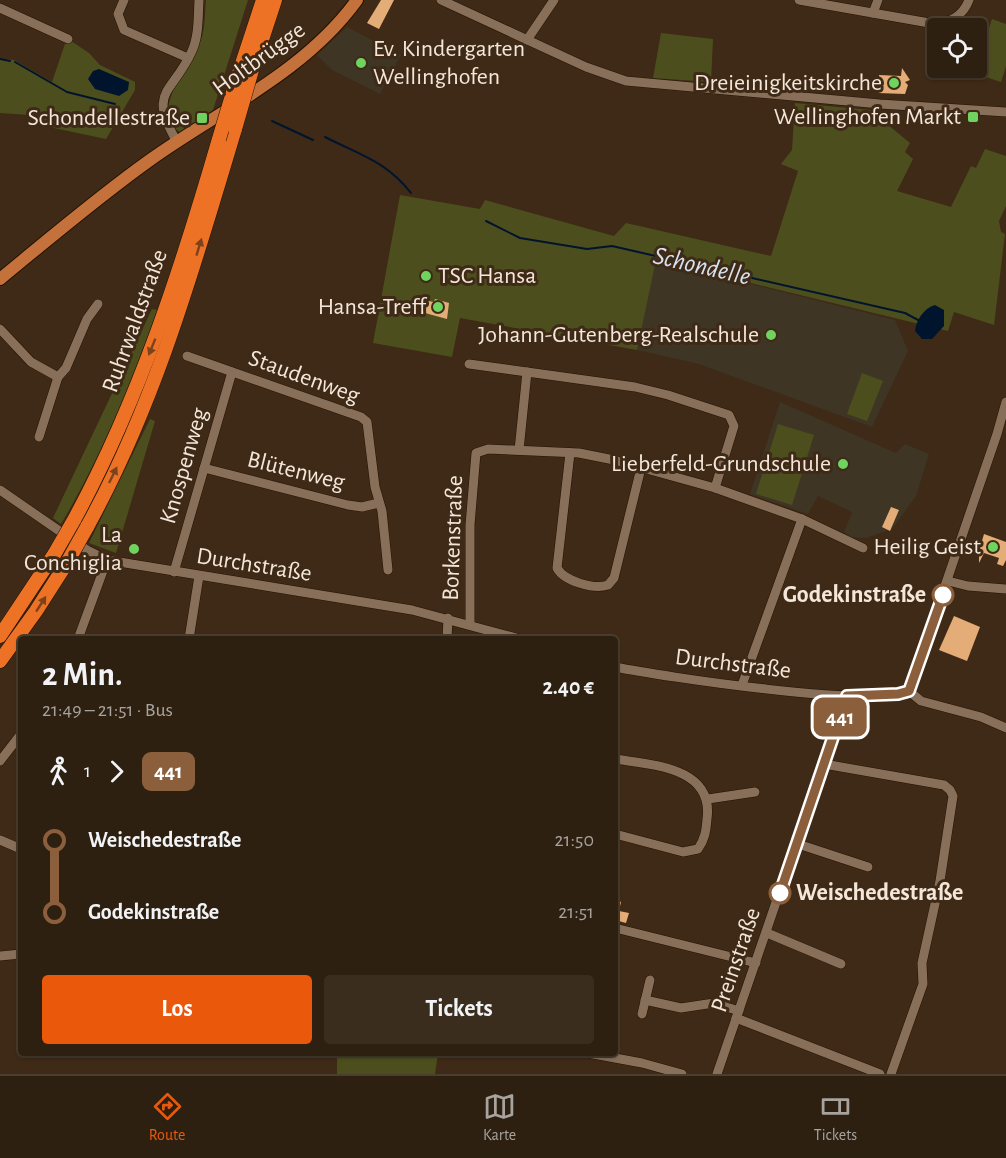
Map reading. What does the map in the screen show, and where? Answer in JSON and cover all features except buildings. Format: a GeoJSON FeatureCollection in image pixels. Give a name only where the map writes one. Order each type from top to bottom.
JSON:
{"type":"FeatureCollection","features":[{"type":"Feature","properties":{"kind":"highway","name":"Ruhrwaldstraße"},"geometry":{"type":"LineString","coordinates":[[0,636],[74,520],[120,427],[181,268],[262,0]]}},
{"type":"Feature","properties":{"kind":"highway","name":"Ruhrwaldstraße"},"geometry":{"type":"LineString","coordinates":[[0,661],[36,611],[87,528],[116,470],[159,369],[182,303],[275,0]]}},
{"type":"Feature","properties":{"kind":"main road","name":"Holtbrügge"},"geometry":{"type":"LineString","coordinates":[[0,279],[149,160],[264,86],[300,59],[336,27],[357,0]]}},
{"type":"Feature","properties":{"kind":"street"},"geometry":{"type":"LineString","coordinates":[[124,0],[118,14],[124,30],[188,58]]}},
{"type":"Feature","properties":{"kind":"street"},"geometry":{"type":"LineString","coordinates":[[177,142],[164,119],[163,104],[169,87],[188,58],[195,41],[200,0]]}},
{"type":"Feature","properties":{"kind":"street"},"geometry":{"type":"LineString","coordinates":[[441,0],[608,77],[626,81],[880,104],[1006,112]]}},
{"type":"Feature","properties":{"kind":"street"},"geometry":{"type":"LineString","coordinates":[[527,40],[554,0]]}},
{"type":"Feature","properties":{"kind":"street"},"geometry":{"type":"LineString","coordinates":[[800,0],[935,24],[945,23],[963,12],[969,0]]}},
{"type":"Feature","properties":{"kind":"street"},"geometry":{"type":"LineString","coordinates":[[873,13],[878,0]]}},
{"type":"Feature","properties":{"kind":"street"},"geometry":{"type":"LineString","coordinates":[[0,8],[68,39]]}},
{"type":"Feature","properties":{"kind":"street"},"geometry":{"type":"LineString","coordinates":[[39,436],[58,377],[66,368],[87,319],[98,304]]}},
{"type":"Feature","properties":{"kind":"street"},"geometry":{"type":"LineString","coordinates":[[0,329],[31,362],[58,377]]}},
{"type":"Feature","properties":{"kind":"street","name":"Staudenweg"},"geometry":{"type":"LineString","coordinates":[[187,356],[362,417],[367,422],[388,570]]}},
{"type":"Feature","properties":{"kind":"street"},"geometry":{"type":"LineString","coordinates":[[469,364],[635,387],[729,415],[734,426],[716,488]]}},
{"type":"Feature","properties":{"kind":"street","name":"Knospenweg"},"geometry":{"type":"LineString","coordinates":[[174,572],[232,372]]}},
{"type":"Feature","properties":{"kind":"street"},"geometry":{"type":"LineString","coordinates":[[527,372],[519,450],[604,457],[716,488],[802,519],[863,548]]}},
{"type":"Feature","properties":{"kind":"street"},"geometry":{"type":"LineString","coordinates":[[909,691],[998,434],[1006,402]]}},
{"type":"Feature","properties":{"kind":"street","name":"Borkenstraße"},"geometry":{"type":"LineString","coordinates":[[470,624],[470,525],[476,453],[488,449],[519,450]]}},
{"type":"Feature","properties":{"kind":"street"},"geometry":{"type":"LineString","coordinates":[[570,453],[556,568],[564,577],[599,587],[608,585],[614,578],[640,468]]}},
{"type":"Feature","properties":{"kind":"street","name":"Blütenweg"},"geometry":{"type":"LineString","coordinates":[[204,468],[348,506],[362,507],[379,503]]}},
{"type":"Feature","properties":{"kind":"street","name":"Durchstraße"},"geometry":{"type":"LineString","coordinates":[[0,490],[87,550],[107,560],[412,610],[510,636]]}},
{"type":"Feature","properties":{"kind":"street"},"geometry":{"type":"LineString","coordinates":[[742,685],[802,519]]}},
{"type":"Feature","properties":{"kind":"street"},"geometry":{"type":"LineString","coordinates":[[79,636],[107,560]]}},
{"type":"Feature","properties":{"kind":"street"},"geometry":{"type":"LineString","coordinates":[[189,636],[199,576]]}},
{"type":"Feature","properties":{"kind":"street"},"geometry":{"type":"LineString","coordinates":[[948,581],[968,586],[1006,589]]}},
{"type":"Feature","properties":{"kind":"street"},"geometry":{"type":"LineString","coordinates":[[447,636],[448,618]]}},
{"type":"Feature","properties":{"kind":"street","name":"Durchstraße"},"geometry":{"type":"LineString","coordinates":[[618,667],[742,685],[847,696]]}},
{"type":"Feature","properties":{"kind":"street"},"geometry":{"type":"LineString","coordinates":[[847,696],[898,694],[909,691]]}},
{"type":"Feature","properties":{"kind":"street"},"geometry":{"type":"LineString","coordinates":[[909,691],[921,701],[981,717],[1006,728]]}},
{"type":"Feature","properties":{"kind":"street","name":"Preinstraße"},"geometry":{"type":"LineString","coordinates":[[717,1074],[847,696]]}},
{"type":"Feature","properties":{"kind":"street"},"geometry":{"type":"LineString","coordinates":[[0,761],[18,738]]}},
{"type":"Feature","properties":{"kind":"street"},"geometry":{"type":"LineString","coordinates":[[618,760],[674,770],[689,777],[708,799],[705,840],[698,849],[683,852],[618,835]]}},
{"type":"Feature","properties":{"kind":"street"},"geometry":{"type":"LineString","coordinates":[[824,764],[944,785],[953,796],[922,963],[923,984],[891,1074]]}},
{"type":"Feature","properties":{"kind":"street"},"geometry":{"type":"LineString","coordinates":[[708,799],[755,792]]}},
{"type":"Feature","properties":{"kind":"street"},"geometry":{"type":"LineString","coordinates":[[0,840],[18,848]]}},
{"type":"Feature","properties":{"kind":"street"},"geometry":{"type":"LineString","coordinates":[[798,844],[868,867]]}},
{"type":"Feature","properties":{"kind":"street"},"geometry":{"type":"LineString","coordinates":[[618,929],[756,963]]}},
{"type":"Feature","properties":{"kind":"street"},"geometry":{"type":"LineString","coordinates":[[767,933],[841,964]]}},
{"type":"Feature","properties":{"kind":"street"},"geometry":{"type":"LineString","coordinates":[[0,956],[18,954]]}},
{"type":"Feature","properties":{"kind":"street"},"geometry":{"type":"LineString","coordinates":[[642,1014],[650,980]]}},
{"type":"Feature","properties":{"kind":"street"},"geometry":{"type":"LineString","coordinates":[[645,1000],[681,1008],[714,1003],[737,1015],[880,1074]]}},
{"type":"Feature","properties":{"kind":"street"},"geometry":{"type":"LineString","coordinates":[[601,1056],[682,1074]]}},
{"type":"Feature","properties":{"kind":"shaded area","name":"Ev. Kindergarten Wellinghofen"},"geometry":{"type":"Polygon","coordinates":[[[347,27],[401,55],[380,94],[332,70],[317,55],[347,27]]]}},
{"type":"Feature","properties":{"kind":"shaded area","name":"Johann-Gutenberg-Realschule"},"geometry":{"type":"Polygon","coordinates":[[[655,260],[895,320],[908,351],[872,427],[699,364],[637,350],[655,260]]]}},
{"type":"Feature","properties":{"kind":"shaded area","name":"Lieberfeld-Grundschule"},"geometry":{"type":"Polygon","coordinates":[[[780,402],[896,453],[905,444],[929,454],[916,496],[892,529],[866,538],[850,537],[844,532],[852,512],[818,496],[808,514],[750,494],[780,402]]]}},
{"type":"Feature","properties":{"kind":"green space"},"geometry":{"type":"Polygon","coordinates":[[[206,0],[248,0],[213,110],[180,132],[171,123],[168,112],[170,99],[202,37],[206,0]]]}},
{"type":"Feature","properties":{"kind":"green space"},"geometry":{"type":"Polygon","coordinates":[[[992,19],[1006,24],[1006,66],[1001,82],[987,77],[987,34],[992,19]]]}},
{"type":"Feature","properties":{"kind":"green space"},"geometry":{"type":"Polygon","coordinates":[[[661,33],[713,39],[711,82],[653,78],[661,33]]]}},
{"type":"Feature","properties":{"kind":"green space"},"geometry":{"type":"Polygon","coordinates":[[[71,41],[89,53],[100,65],[135,82],[135,90],[106,139],[54,128],[29,115],[0,113],[0,59],[14,60],[52,82],[65,44],[71,41]]]}},
{"type":"Feature","properties":{"kind":"green space"},"geometry":{"type":"Polygon","coordinates":[[[795,103],[870,110],[910,143],[905,152],[913,159],[897,191],[951,207],[971,166],[976,168],[985,149],[1006,156],[1006,206],[999,221],[1001,232],[1005,234],[994,325],[954,312],[948,331],[656,260],[637,350],[460,318],[452,357],[373,343],[400,195],[480,209],[485,200],[614,236],[626,223],[771,256],[798,171],[781,164],[792,150],[795,103]]]}},
{"type":"Feature","properties":{"kind":"green space"},"geometry":{"type":"Polygon","coordinates":[[[152,309],[157,310],[126,392],[89,473],[61,524],[53,518],[152,309]]]}},
{"type":"Feature","properties":{"kind":"green space"},"geometry":{"type":"Polygon","coordinates":[[[862,373],[883,381],[867,421],[847,414],[862,373]]]}},
{"type":"Feature","properties":{"kind":"green space"},"geometry":{"type":"Polygon","coordinates":[[[150,419],[155,421],[116,553],[89,543],[150,419]]]}},
{"type":"Feature","properties":{"kind":"green space"},"geometry":{"type":"Polygon","coordinates":[[[778,424],[814,435],[792,505],[756,494],[778,424]]]}},
{"type":"Feature","properties":{"kind":"green space"},"geometry":{"type":"Polygon","coordinates":[[[337,1056],[438,1056],[435,1074],[337,1074],[337,1056]]]}},
{"type":"Feature","properties":{"kind":"water"},"geometry":{"type":"Polygon","coordinates":[[[99,69],[129,82],[128,90],[119,96],[95,89],[88,79],[93,71],[99,69]]]}},
{"type":"Feature","properties":{"kind":"water"},"geometry":{"type":"Polygon","coordinates":[[[935,305],[944,310],[944,326],[932,339],[922,339],[915,331],[917,323],[924,312],[935,305]]]}},
{"type":"Feature","properties":{"kind":"waterway","name":"Schondelle"},"geometry":{"type":"LineString","coordinates":[[0,59],[10,61]]}},
{"type":"Feature","properties":{"kind":"waterway","name":"Schondelle"},"geometry":{"type":"LineString","coordinates":[[15,62],[67,92],[115,104]]}},
{"type":"Feature","properties":{"kind":"waterway","name":"Schondelle"},"geometry":{"type":"LineString","coordinates":[[272,121],[313,140]]}},
{"type":"Feature","properties":{"kind":"waterway","name":"Schondelle"},"geometry":{"type":"LineString","coordinates":[[325,137],[382,166],[402,182],[411,193]]}},
{"type":"Feature","properties":{"kind":"waterway","name":"Schondelle"},"geometry":{"type":"LineString","coordinates":[[486,221],[520,238],[587,249],[612,246],[905,313],[918,320]]}},
{"type":"Feature","properties":{"kind":"bus line","name":"441"},"geometry":{"type":"LineString","coordinates":[[780,893],[847,696],[904,694],[909,691],[943,595]]}},
{"type":"Feature","properties":{"kind":"place","name":"Ev. Kindergarten Wellinghofen"},"geometry":{"type":"Point","coordinates":[361,63]}},
{"type":"Feature","properties":{"kind":"place","name":"Dreieinigkeitskirche"},"geometry":{"type":"Point","coordinates":[894,83]}},
{"type":"Feature","properties":{"kind":"place","name":"Wellinghofen Markt"},"geometry":{"type":"Point","coordinates":[973,117]}},
{"type":"Feature","properties":{"kind":"place","name":"Schondellestraße"},"geometry":{"type":"Point","coordinates":[202,118]}},
{"type":"Feature","properties":{"kind":"place","name":"TSC Hansa"},"geometry":{"type":"Point","coordinates":[426,276]}},
{"type":"Feature","properties":{"kind":"place","name":"Hansa-Treff"},"geometry":{"type":"Point","coordinates":[438,307]}},
{"type":"Feature","properties":{"kind":"place","name":"Johann-Gutenberg-Realschule"},"geometry":{"type":"Point","coordinates":[771,335]}},
{"type":"Feature","properties":{"kind":"place","name":"Lieberfeld-Grundschule"},"geometry":{"type":"Point","coordinates":[843,464]}},
{"type":"Feature","properties":{"kind":"place","name":"Heilig Geist"},"geometry":{"type":"Point","coordinates":[993,547]}},
{"type":"Feature","properties":{"kind":"place","name":"La Conchiglia"},"geometry":{"type":"Point","coordinates":[134,549]}},
{"type":"Feature","properties":{"kind":"place","name":"Godekinstraße"},"geometry":{"type":"Point","coordinates":[943,595]}},
{"type":"Feature","properties":{"kind":"place","name":"Weischedestraße"},"geometry":{"type":"Point","coordinates":[780,893]}}]}
